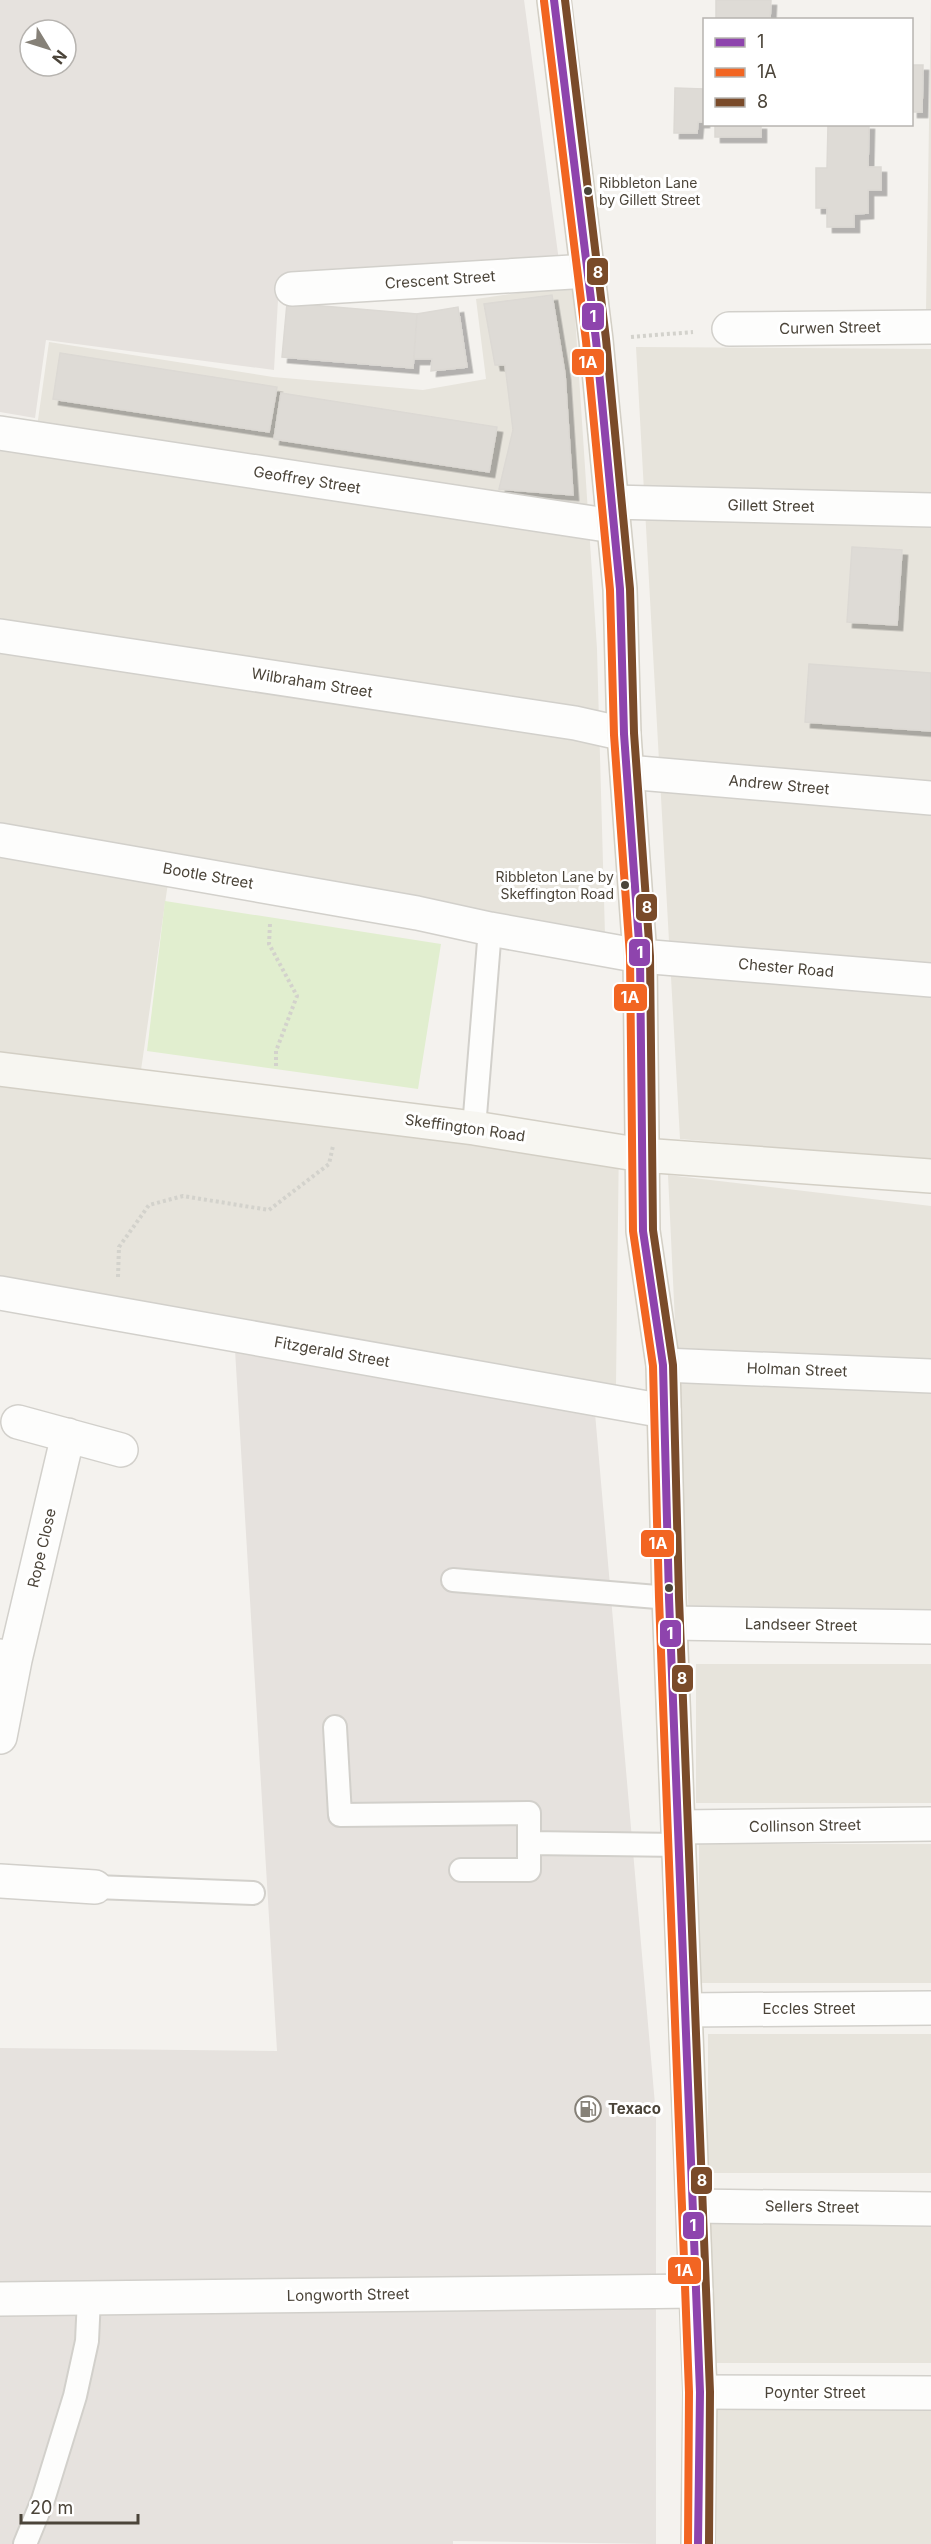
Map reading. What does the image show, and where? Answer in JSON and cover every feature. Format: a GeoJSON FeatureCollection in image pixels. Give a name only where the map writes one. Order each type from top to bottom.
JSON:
{"type":"FeatureCollection","features":[{"type":"Feature","properties":{"kind":"main road"},"geometry":{"type":"LineString","coordinates":[[554,0],[596,340],[620,588],[624,734],[640,956],[643,1231],[663,1365],[700,2392],[698,2544]]}},
{"type":"Feature","properties":{"kind":"main road","name":"Skeffington Road"},"geometry":{"type":"LineString","coordinates":[[0,1068],[474,1128],[642,1155],[931,1176]]}},
{"type":"Feature","properties":{"kind":"street","name":"Crescent Street"},"geometry":{"type":"LineString","coordinates":[[292,289],[588,271]]}},
{"type":"Feature","properties":{"kind":"street","name":"Curwen Street"},"geometry":{"type":"LineString","coordinates":[[729,329],[931,327]]}},
{"type":"Feature","properties":{"kind":"street","name":"Geoffrey Street"},"geometry":{"type":"LineString","coordinates":[[0,433],[613,514]]}},
{"type":"Feature","properties":{"kind":"street","name":"Gillett Street"},"geometry":{"type":"LineString","coordinates":[[613,514],[931,510]]}},
{"type":"Feature","properties":{"kind":"street","name":"Wilbraham Street"},"geometry":{"type":"LineString","coordinates":[[0,636],[575,723],[624,734]]}},
{"type":"Feature","properties":{"kind":"street","name":"Andrew Street"},"geometry":{"type":"LineString","coordinates":[[627,772],[931,798]]}},
{"type":"Feature","properties":{"kind":"street","name":"Bootle Street"},"geometry":{"type":"LineString","coordinates":[[0,840],[417,913],[490,929]]}},
{"type":"Feature","properties":{"kind":"street"},"geometry":{"type":"LineString","coordinates":[[490,929],[640,956]]}},
{"type":"Feature","properties":{"kind":"street","name":"Chester Road"},"geometry":{"type":"LineString","coordinates":[[640,956],[931,980]]}},
{"type":"Feature","properties":{"kind":"street","name":"Fitzgerald Street"},"geometry":{"type":"LineString","coordinates":[[0,1293],[664,1411]]}},
{"type":"Feature","properties":{"kind":"street","name":"Holman Street"},"geometry":{"type":"LineString","coordinates":[[663,1365],[931,1376]]}},
{"type":"Feature","properties":{"kind":"street"},"geometry":{"type":"LineString","coordinates":[[18,1422],[121,1450]]}},
{"type":"Feature","properties":{"kind":"street","name":"Rope Close"},"geometry":{"type":"LineString","coordinates":[[0,1737],[8,1658],[68,1435]]}},
{"type":"Feature","properties":{"kind":"street","name":"Landseer Street"},"geometry":{"type":"LineString","coordinates":[[671,1611],[931,1627]]}},
{"type":"Feature","properties":{"kind":"street","name":"Collinson Street"},"geometry":{"type":"LineString","coordinates":[[680,1836],[931,1824]]}},
{"type":"Feature","properties":{"kind":"street"},"geometry":{"type":"LineString","coordinates":[[0,1881],[95,1887]]}},
{"type":"Feature","properties":{"kind":"street","name":"Eccles Street"},"geometry":{"type":"LineString","coordinates":[[686,2010],[931,2008]]}},
{"type":"Feature","properties":{"kind":"street","name":"Sellers Street"},"geometry":{"type":"LineString","coordinates":[[693,2206],[931,2209]]}},
{"type":"Feature","properties":{"kind":"street","name":"Longworth Street"},"geometry":{"type":"LineString","coordinates":[[0,2299],[696,2291]]}},
{"type":"Feature","properties":{"kind":"street","name":"Poynter Street"},"geometry":{"type":"LineString","coordinates":[[700,2392],[931,2393]]}},
{"type":"Feature","properties":{"kind":"lane"},"geometry":{"type":"LineString","coordinates":[[474,1128],[490,929]]}},
{"type":"Feature","properties":{"kind":"lane"},"geometry":{"type":"LineString","coordinates":[[453,1580],[671,1611]]}},
{"type":"Feature","properties":{"kind":"lane"},"geometry":{"type":"LineString","coordinates":[[335,1727],[340,1815],[529,1813],[528,1870],[462,1870]]}},
{"type":"Feature","properties":{"kind":"lane"},"geometry":{"type":"LineString","coordinates":[[529,1842],[680,1836]]}},
{"type":"Feature","properties":{"kind":"lane"},"geometry":{"type":"LineString","coordinates":[[95,1887],[253,1893]]}},
{"type":"Feature","properties":{"kind":"lane"},"geometry":{"type":"LineString","coordinates":[[25,2544],[43,2500],[75,2396],[87,2341],[89,2298]]}},
{"type":"Feature","properties":{"kind":"path"},"geometry":{"type":"LineString","coordinates":[[596,340],[729,329]]}},
{"type":"Feature","properties":{"kind":"path"},"geometry":{"type":"LineString","coordinates":[[274,888],[268,944],[297,996],[276,1051],[276,1073]]}},
{"type":"Feature","properties":{"kind":"path"},"geometry":{"type":"LineString","coordinates":[[117,1313],[119,1247],[149,1205],[183,1196],[269,1210],[329,1164],[340,1111]]}},
{"type":"Feature","properties":{"kind":"shaded area"},"geometry":{"type":"Polygon","coordinates":[[[0,0],[524,0],[559,261],[279,282],[274,370],[46,340],[35,418],[0,412],[0,0]]]}},
{"type":"Feature","properties":{"kind":"shaded area"},"geometry":{"type":"Polygon","coordinates":[[[931,0],[931,311],[926,311],[931,0]]]}},
{"type":"Feature","properties":{"kind":"shaded area"},"geometry":{"type":"Polygon","coordinates":[[[573,285],[597,649],[605,935],[171,862],[140,1077],[619,1137],[616,1386],[0,1279],[0,438],[35,441],[49,342],[273,377],[423,390],[486,379],[476,299],[573,285]]]}},
{"type":"Feature","properties":{"kind":"shaded area"},"geometry":{"type":"Polygon","coordinates":[[[636,347],[931,349],[931,1161],[680,1139],[636,347]]]}},
{"type":"Feature","properties":{"kind":"shaded area"},"geometry":{"type":"Polygon","coordinates":[[[668,1175],[931,1206],[931,1622],[689,1618],[668,1175]]]}},
{"type":"Feature","properties":{"kind":"shaded area"},"geometry":{"type":"Polygon","coordinates":[[[235,1350],[595,1413],[656,2116],[656,2544],[453,2541],[453,2544],[0,2544],[0,2048],[277,2051],[235,1350]]]}},
{"type":"Feature","properties":{"kind":"shaded area"},"geometry":{"type":"Polygon","coordinates":[[[696,1664],[931,1664],[931,1803],[696,1803],[696,1664]]]}},
{"type":"Feature","properties":{"kind":"shaded area"},"geometry":{"type":"Polygon","coordinates":[[[699,1844],[931,1844],[931,1983],[699,1983],[699,1844]]]}},
{"type":"Feature","properties":{"kind":"shaded area"},"geometry":{"type":"Polygon","coordinates":[[[708,2034],[931,2034],[931,2173],[708,2173],[708,2034]]]}},
{"type":"Feature","properties":{"kind":"shaded area"},"geometry":{"type":"Polygon","coordinates":[[[710,2224],[931,2224],[931,2363],[710,2363],[710,2224]]]}},
{"type":"Feature","properties":{"kind":"shaded area"},"geometry":{"type":"Polygon","coordinates":[[[716,2410],[931,2410],[931,2544],[715,2544],[716,2410]]]}},
{"type":"Feature","properties":{"kind":"green space"},"geometry":{"type":"Polygon","coordinates":[[[165,901],[441,944],[418,1089],[147,1051],[165,901]]]}},
{"type":"Feature","properties":{"kind":"building"},"geometry":{"type":"Polygon","coordinates":[[[716,0],[771,0],[770,18],[716,18],[716,0]]]}},
{"type":"Feature","properties":{"kind":"building"},"geometry":{"type":"Polygon","coordinates":[[[913,65],[923,65],[922,112],[913,112],[913,65]]]}},
{"type":"Feature","properties":{"kind":"building"},"geometry":{"type":"Polygon","coordinates":[[[675,88],[703,89],[703,122],[698,122],[697,133],[674,133],[675,88]]]}},
{"type":"Feature","properties":{"kind":"building"},"geometry":{"type":"Polygon","coordinates":[[[715,126],[761,126],[761,137],[715,137],[715,126]]]}},
{"type":"Feature","properties":{"kind":"building"},"geometry":{"type":"Polygon","coordinates":[[[828,126],[869,126],[868,167],[881,167],[881,190],[868,190],[868,213],[854,214],[854,227],[827,227],[827,208],[816,208],[816,168],[827,168],[828,126]]]}},
{"type":"Feature","properties":{"kind":"building"},"geometry":{"type":"Polygon","coordinates":[[[552,295],[565,374],[573,495],[499,489],[513,430],[505,365],[495,365],[484,304],[552,295]]]}},
{"type":"Feature","properties":{"kind":"building"},"geometry":{"type":"Polygon","coordinates":[[[287,303],[417,314],[413,368],[282,357],[287,303]]]}},
{"type":"Feature","properties":{"kind":"building"},"geometry":{"type":"Polygon","coordinates":[[[458,307],[467,367],[431,371],[432,359],[414,359],[417,314],[458,307]]]}},
{"type":"Feature","properties":{"kind":"building"},"geometry":{"type":"Polygon","coordinates":[[[60,353],[277,387],[269,432],[53,399],[60,353]]]}},
{"type":"Feature","properties":{"kind":"building"},"geometry":{"type":"Polygon","coordinates":[[[281,393],[497,427],[489,472],[274,439],[281,393]]]}},
{"type":"Feature","properties":{"kind":"building"},"geometry":{"type":"Polygon","coordinates":[[[852,547],[902,550],[897,625],[847,622],[852,547]]]}},
{"type":"Feature","properties":{"kind":"building"},"geometry":{"type":"Polygon","coordinates":[[[809,664],[931,673],[931,731],[805,722],[809,664]]]}},
{"type":"Feature","properties":{"kind":"transit line","name":"1"},"geometry":{"type":"LineString","coordinates":[[554,0],[596,340],[620,589],[624,734],[640,956],[643,1231],[663,1365],[669,1598],[700,2392],[698,2544]]}},
{"type":"Feature","properties":{"kind":"transit line","name":"8"},"geometry":{"type":"LineString","coordinates":[[565,0],[606,339],[630,589],[634,733],[650,956],[653,1230],[673,1365],[679,1598],[710,2392],[709,2544]]}},
{"type":"Feature","properties":{"kind":"transit line","name":"1A"},"geometry":{"type":"LineString","coordinates":[[544,1],[586,341],[610,590],[614,735],[630,956],[633,1231],[653,1366],[659,1598],[689,2392],[688,2544]]}},
{"type":"Feature","properties":{"kind":"place","name":"Ribbleton Lane by Gillett Street"},"geometry":{"type":"Point","coordinates":[588,191]}},
{"type":"Feature","properties":{"kind":"place","name":"Ribbleton Lane by Skeffington Road"},"geometry":{"type":"Point","coordinates":[625,885]}},
{"type":"Feature","properties":{"kind":"place","name":"Texaco"},"geometry":{"type":"Point","coordinates":[588,2109]}}]}
